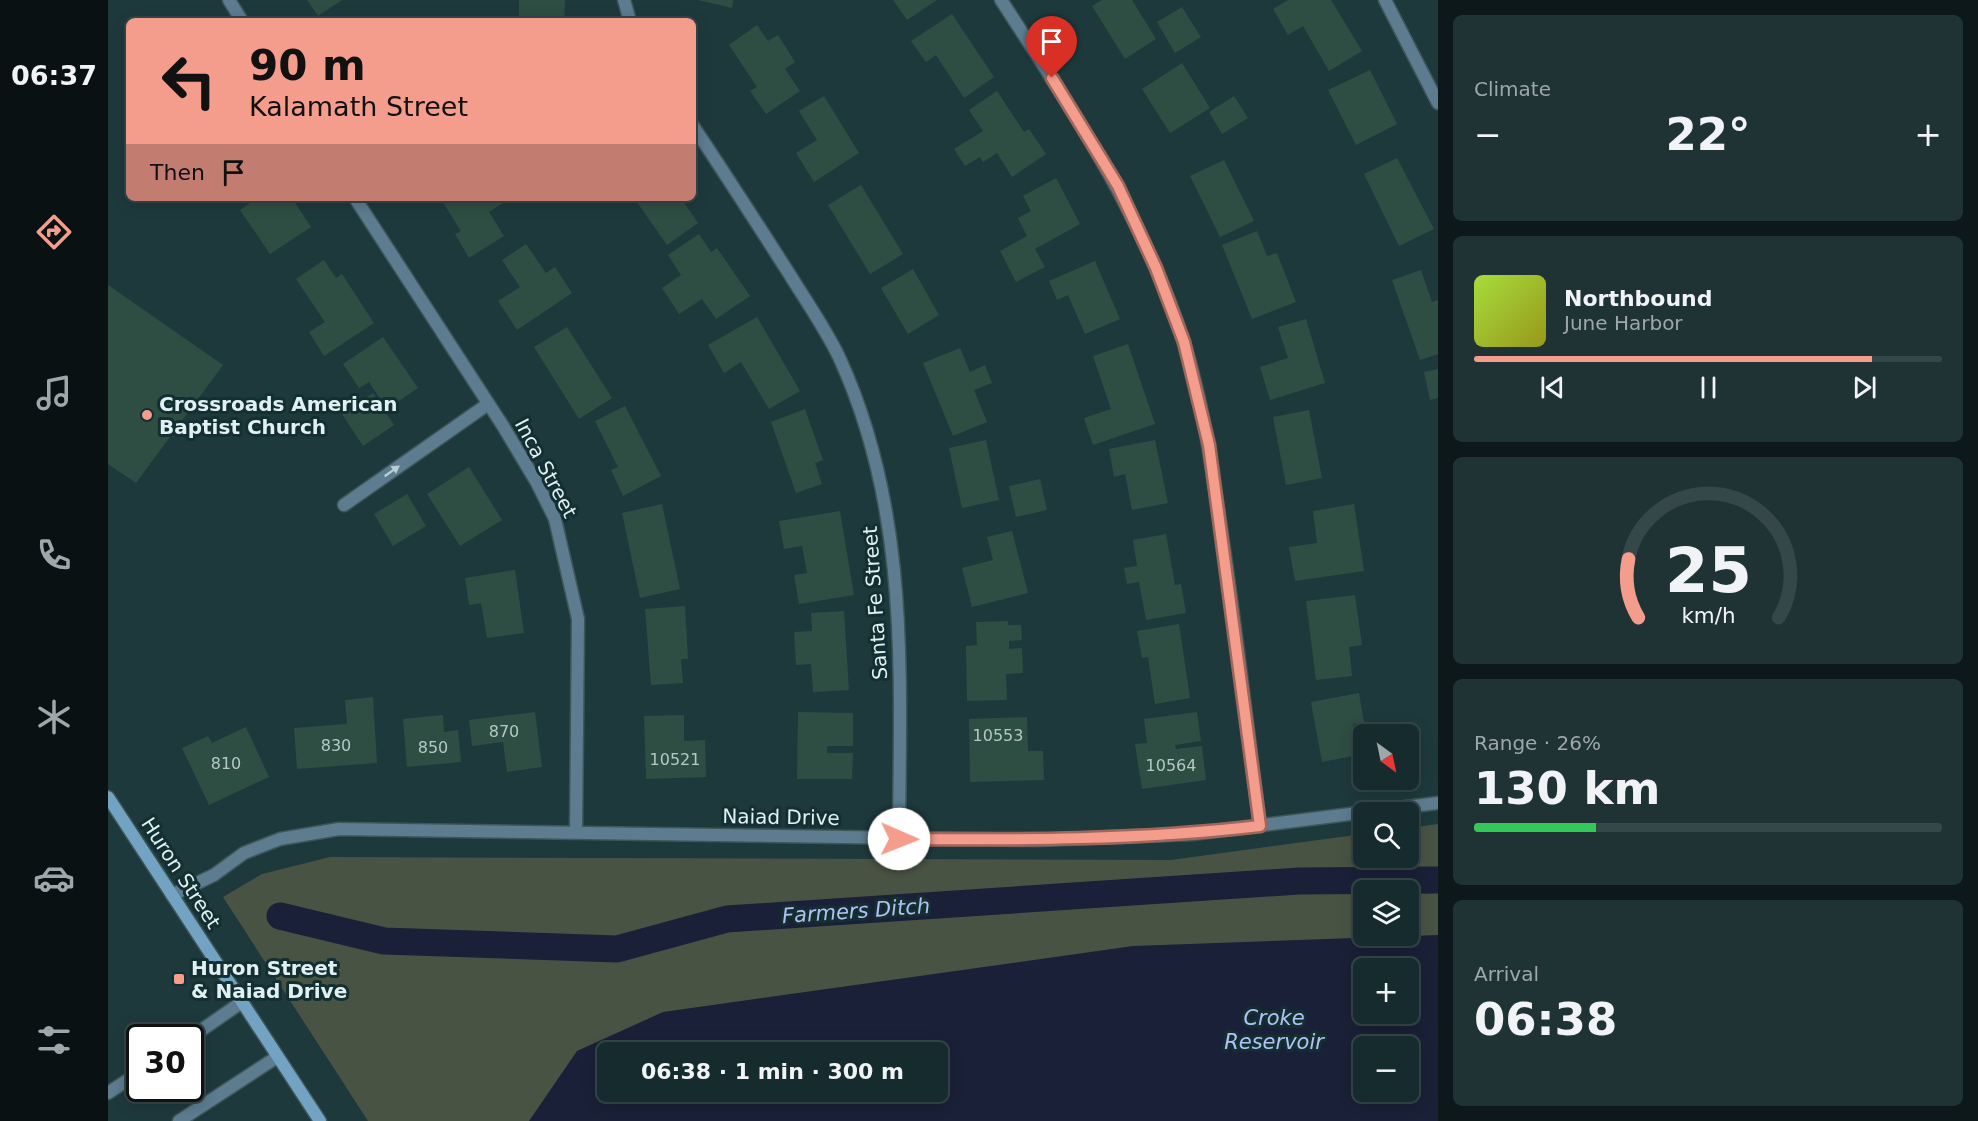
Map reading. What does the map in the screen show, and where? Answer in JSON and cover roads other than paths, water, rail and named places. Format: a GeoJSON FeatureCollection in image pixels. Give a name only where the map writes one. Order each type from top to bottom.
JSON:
{"type":"FeatureCollection","features":[{"type":"Feature","properties":{"kind":"main road","name":"Huron Street"},"geometry":{"type":"LineString","coordinates":[[108,797],[318,1120]]}},
{"type":"Feature","properties":{"kind":"street"},"geometry":{"type":"LineString","coordinates":[[229,0],[241,18]]}},
{"type":"Feature","properties":{"kind":"street"},"geometry":{"type":"LineString","coordinates":[[624,0],[629,18]]}},
{"type":"Feature","properties":{"kind":"street"},"geometry":{"type":"LineString","coordinates":[[1001,0],[1090,136],[1118,186],[1156,268],[1184,342],[1209,445],[1260,826]]}},
{"type":"Feature","properties":{"kind":"street"},"geometry":{"type":"LineString","coordinates":[[1385,0],[1438,103]]}},
{"type":"Feature","properties":{"kind":"street","name":"Santa Fe Street"},"geometry":{"type":"LineString","coordinates":[[696,130],[763,231],[838,355],[872,445],[888,513],[898,601],[899,839]]}},
{"type":"Feature","properties":{"kind":"street","name":"Inca Street"},"geometry":{"type":"LineString","coordinates":[[358,201],[537,483],[555,519],[573,591],[579,653],[576,832]]}},
{"type":"Feature","properties":{"kind":"street"},"geometry":{"type":"LineString","coordinates":[[344,504],[488,404]]}},
{"type":"Feature","properties":{"kind":"street","name":"Naiad Drive"},"geometry":{"type":"LineString","coordinates":[[172,895],[214,875],[244,853],[280,839],[320,831],[576,832],[899,839],[1137,838],[1260,826],[1438,803]]}},
{"type":"Feature","properties":{"kind":"street"},"geometry":{"type":"LineString","coordinates":[[204,1028],[242,1002]]}},
{"type":"Feature","properties":{"kind":"street"},"geometry":{"type":"LineString","coordinates":[[179,1121],[277,1057]]}},
{"type":"Feature","properties":{"kind":"street"},"geometry":{"type":"LineString","coordinates":[[108,1093],[126,1081]]}},
{"type":"Feature","properties":{"kind":"water","name":"Croke Reservoir"},"geometry":{"type":"Polygon","coordinates":[[[1438,935],[1438,1121],[529,1121],[577,1051],[663,1012],[1133,946],[1353,938],[1353,946],[1419,946],[1419,936],[1438,935]]]}},
{"type":"Feature","properties":{"kind":"waterway","name":"Farmers Ditch"},"geometry":{"type":"LineString","coordinates":[[280,916],[384,941],[617,949],[727,919],[1299,881],[1438,880]]}},
{"type":"Feature","properties":{"kind":"place","name":"Crossroads American Baptist Church"},"geometry":{"type":"Point","coordinates":[147,415]}},
{"type":"Feature","properties":{"kind":"place","name":"Huron Street & Naiad Drive"},"geometry":{"type":"Point","coordinates":[179,979]}}]}
